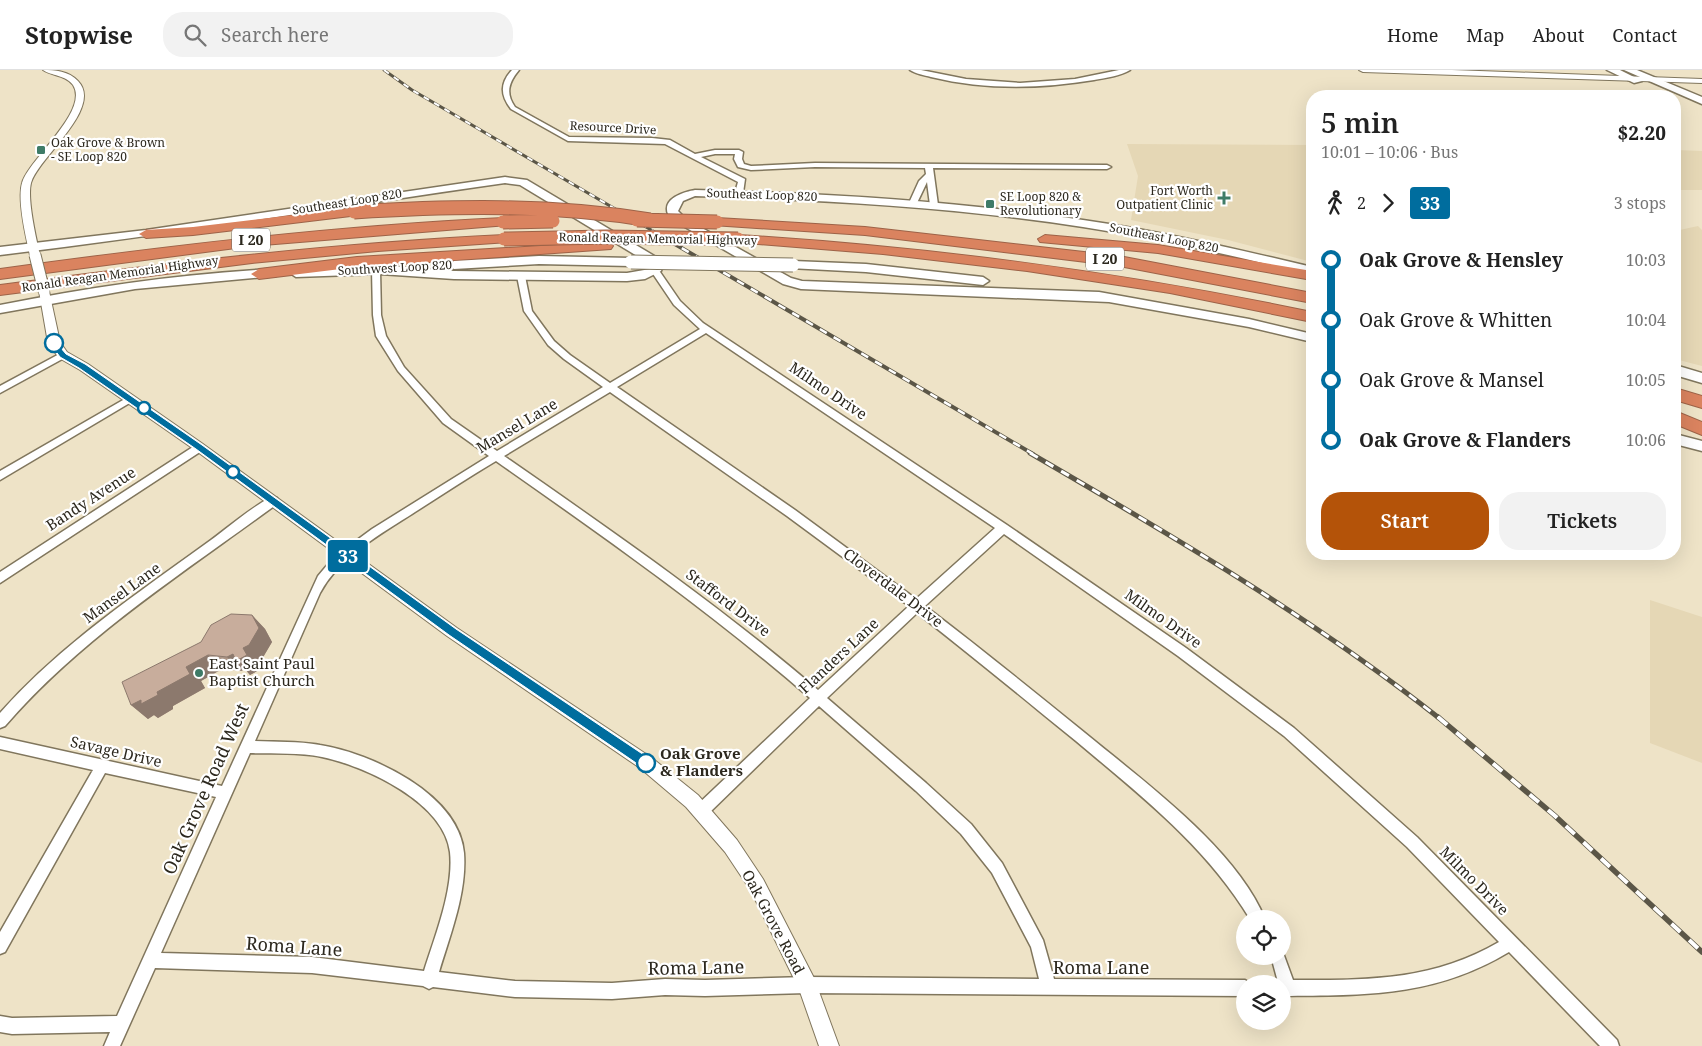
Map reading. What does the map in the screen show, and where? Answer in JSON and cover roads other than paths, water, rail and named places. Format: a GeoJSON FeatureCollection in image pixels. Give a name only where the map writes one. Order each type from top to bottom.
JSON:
{"type":"FeatureCollection","features":[{"type":"Feature","properties":{"kind":"highway"},"geometry":{"type":"LineString","coordinates":[[146,234],[192,231],[354,212],[420,208],[518,207],[606,212],[650,220]]}},
{"type":"Feature","properties":{"kind":"highway","name":"Ronald Reagan Memorial Highway"},"geometry":{"type":"LineString","coordinates":[[0,274],[267,238],[503,222],[650,220],[865,231],[1118,260],[1306,297]]}},
{"type":"Feature","properties":{"kind":"highway"},"geometry":{"type":"LineString","coordinates":[[865,231],[896,227],[1112,244],[1204,256],[1306,275]]}},
{"type":"Feature","properties":{"kind":"highway","name":"Ronald Reagan Memorial Highway"},"geometry":{"type":"LineString","coordinates":[[0,290],[214,261],[345,248],[504,238],[692,238],[876,248],[996,261],[1132,281],[1306,316]]}},
{"type":"Feature","properties":{"kind":"highway"},"geometry":{"type":"LineString","coordinates":[[259,274],[357,262],[606,246],[650,245],[692,238]]}},
{"type":"Feature","properties":{"kind":"highway"},"geometry":{"type":"LineString","coordinates":[[1681,396],[1702,402]]}},
{"type":"Feature","properties":{"kind":"highway"},"geometry":{"type":"LineString","coordinates":[[1681,414],[1702,420]]}},
{"type":"Feature","properties":{"kind":"highway"},"geometry":{"type":"LineString","coordinates":[[1681,420],[1702,429]]}},
{"type":"Feature","properties":{"kind":"main road"},"geometry":{"type":"LineString","coordinates":[[1613,70],[1653,80],[1676,90]]}},
{"type":"Feature","properties":{"kind":"main road"},"geometry":{"type":"LineString","coordinates":[[1633,74],[1663,90]]}},
{"type":"Feature","properties":{"kind":"main road"},"geometry":{"type":"LineString","coordinates":[[1681,92],[1702,101]]}},
{"type":"Feature","properties":{"kind":"main road"},"geometry":{"type":"LineString","coordinates":[[1681,99],[1702,108]]}},
{"type":"Feature","properties":{"kind":"main road","name":"Southeast Loop 820"},"geometry":{"type":"LineString","coordinates":[[0,252],[34,252],[484,182],[517,181],[523,182],[652,260],[656,268],[655,271]]}},
{"type":"Feature","properties":{"kind":"main road","name":"Southeast Loop 820"},"geometry":{"type":"LineString","coordinates":[[1109,298],[801,285],[771,271],[682,221],[672,212],[675,202],[687,194],[740,193],[913,203],[1027,215],[1165,238],[1306,270]]}},
{"type":"Feature","properties":{"kind":"main road","name":"Southwest Loop 820"},"geometry":{"type":"LineString","coordinates":[[0,309],[45,296],[259,274],[376,270],[539,260],[793,265]]}},
{"type":"Feature","properties":{"kind":"main road","name":"Southeast Loop 820"},"geometry":{"type":"LineString","coordinates":[[793,265],[866,268],[1109,298],[1248,323],[1306,337]]}},
{"type":"Feature","properties":{"kind":"main road"},"geometry":{"type":"LineString","coordinates":[[376,270],[520,276],[627,277],[641,276],[655,271]]}},
{"type":"Feature","properties":{"kind":"main road"},"geometry":{"type":"LineString","coordinates":[[1681,372],[1702,378]]}},
{"type":"Feature","properties":{"kind":"main road"},"geometry":{"type":"LineString","coordinates":[[1681,440],[1702,446]]}},
{"type":"Feature","properties":{"kind":"street","name":"Resource Drive"},"geometry":{"type":"LineString","coordinates":[[516,70],[506,82],[504,90],[508,102],[513,108],[560,136],[577,140],[659,140],[742,181],[740,193]]}},
{"type":"Feature","properties":{"kind":"street"},"geometry":{"type":"LineString","coordinates":[[913,70],[973,82],[1029,85],[1081,81],[1127,70]]}},
{"type":"Feature","properties":{"kind":"street"},"geometry":{"type":"LineString","coordinates":[[1363,70],[1472,72],[1547,70]]}},
{"type":"Feature","properties":{"kind":"street"},"geometry":{"type":"LineString","coordinates":[[1569,70],[1613,70]]}},
{"type":"Feature","properties":{"kind":"street"},"geometry":{"type":"LineString","coordinates":[[0,390],[63,355],[54,343],[29,227],[26,187],[27,181],[81,102],[78,86],[67,77],[53,71]]}},
{"type":"Feature","properties":{"kind":"street"},"geometry":{"type":"LineString","coordinates":[[1472,72],[1560,78],[1702,73]]}},
{"type":"Feature","properties":{"kind":"street"},"geometry":{"type":"LineString","coordinates":[[1653,80],[1702,81]]}},
{"type":"Feature","properties":{"kind":"street"},"geometry":{"type":"LineString","coordinates":[[694,156],[714,152],[739,152],[738,159],[742,165],[751,168],[815,165],[1107,167]]}},
{"type":"Feature","properties":{"kind":"street"},"geometry":{"type":"LineString","coordinates":[[929,166],[934,205]]}},
{"type":"Feature","properties":{"kind":"street"},"geometry":{"type":"LineString","coordinates":[[913,203],[923,181],[929,175]]}},
{"type":"Feature","properties":{"kind":"street","name":"Stafford Drive"},"geometry":{"type":"LineString","coordinates":[[376,270],[377,315],[381,336],[401,369],[447,421],[634,552],[763,650],[922,787],[966,830],[997,868],[1020,908],[1038,946],[1049,988]]}},
{"type":"Feature","properties":{"kind":"street","name":"Milmo Drive"},"geometry":{"type":"LineString","coordinates":[[655,271],[684,311],[707,329],[1003,528],[1182,652],[1289,732],[1412,842],[1611,1046]]}},
{"type":"Feature","properties":{"kind":"street","name":"Cloverdale Drive"},"geometry":{"type":"LineString","coordinates":[[520,276],[528,311],[552,343],[610,388],[863,565],[981,654],[1116,767],[1199,840],[1227,871],[1252,910]]}},
{"type":"Feature","properties":{"kind":"street","name":"Mansel Lane"},"geometry":{"type":"LineString","coordinates":[[345,554],[498,455],[707,329]]}},
{"type":"Feature","properties":{"kind":"street","name":"Oak Grove Road"},"geometry":{"type":"LineString","coordinates":[[63,355],[199,447],[541,694],[590,724],[646,764],[692,801],[731,846],[757,885],[807,985],[829,1046]]}},
{"type":"Feature","properties":{"kind":"street"},"geometry":{"type":"LineString","coordinates":[[0,476],[130,399]]}},
{"type":"Feature","properties":{"kind":"street","name":"Bandy Avenue"},"geometry":{"type":"LineString","coordinates":[[0,578],[199,447]]}},
{"type":"Feature","properties":{"kind":"street","name":"Mansel Lane"},"geometry":{"type":"LineString","coordinates":[[0,722],[53,666],[94,632],[273,501]]}},
{"type":"Feature","properties":{"kind":"street","name":"Flanders Lane"},"geometry":{"type":"LineString","coordinates":[[700,811],[819,697],[1003,528]]}},
{"type":"Feature","properties":{"kind":"street","name":"Oak Grove Road West"},"geometry":{"type":"LineString","coordinates":[[112,1046],[320,582],[328,570],[345,554]]}},
{"type":"Feature","properties":{"kind":"street","name":"Savage Drive"},"geometry":{"type":"LineString","coordinates":[[0,743],[225,793]]}},
{"type":"Feature","properties":{"kind":"street"},"geometry":{"type":"LineString","coordinates":[[245,748],[322,752],[370,766],[403,784],[444,819],[455,839],[457,867],[429,981]]}},
{"type":"Feature","properties":{"kind":"street"},"geometry":{"type":"LineString","coordinates":[[0,946],[102,766]]}},
{"type":"Feature","properties":{"kind":"street"},"geometry":{"type":"LineString","coordinates":[[1291,988],[1370,988],[1438,979],[1488,958],[1511,943]]}},
{"type":"Feature","properties":{"kind":"street","name":"Roma Lane"},"geometry":{"type":"LineString","coordinates":[[149,960],[312,965],[429,981],[515,989],[612,991],[665,987],[705,988],[807,985],[1236,988]]}},
{"type":"Feature","properties":{"kind":"street"},"geometry":{"type":"LineString","coordinates":[[0,1024],[12,1026],[121,1024]]}},
{"type":"Feature","properties":{"kind":"railway"},"geometry":{"type":"LineString","coordinates":[[384,70],[412,90],[670,241]]}},
{"type":"Feature","properties":{"kind":"railway"},"geometry":{"type":"LineString","coordinates":[[668,240],[1033,454]]}},
{"type":"Feature","properties":{"kind":"railway"},"geometry":{"type":"LineString","coordinates":[[1030,453],[1188,546],[1291,611],[1439,718]]}},
{"type":"Feature","properties":{"kind":"railway"},"geometry":{"type":"LineString","coordinates":[[1438,717],[1554,815],[1702,952]]}},
{"type":"Feature","properties":{"kind":"place","name":"Oak Grove & Brown - SE Loop 820"},"geometry":{"type":"Point","coordinates":[41,150]}},
{"type":"Feature","properties":{"kind":"place","name":"Fort Worth Outpatient Clinic"},"geometry":{"type":"Point","coordinates":[1224,198]}},
{"type":"Feature","properties":{"kind":"place","name":"SE Loop 820 & Revolutionary"},"geometry":{"type":"Point","coordinates":[990,204]}},
{"type":"Feature","properties":{"kind":"place","name":"East Saint Paul Baptist Church"},"geometry":{"type":"Point","coordinates":[199,673]}},
{"type":"Feature","properties":{"kind":"place","name":"Oak Grove & Flanders"},"geometry":{"type":"Point","coordinates":[646,763]}}]}
